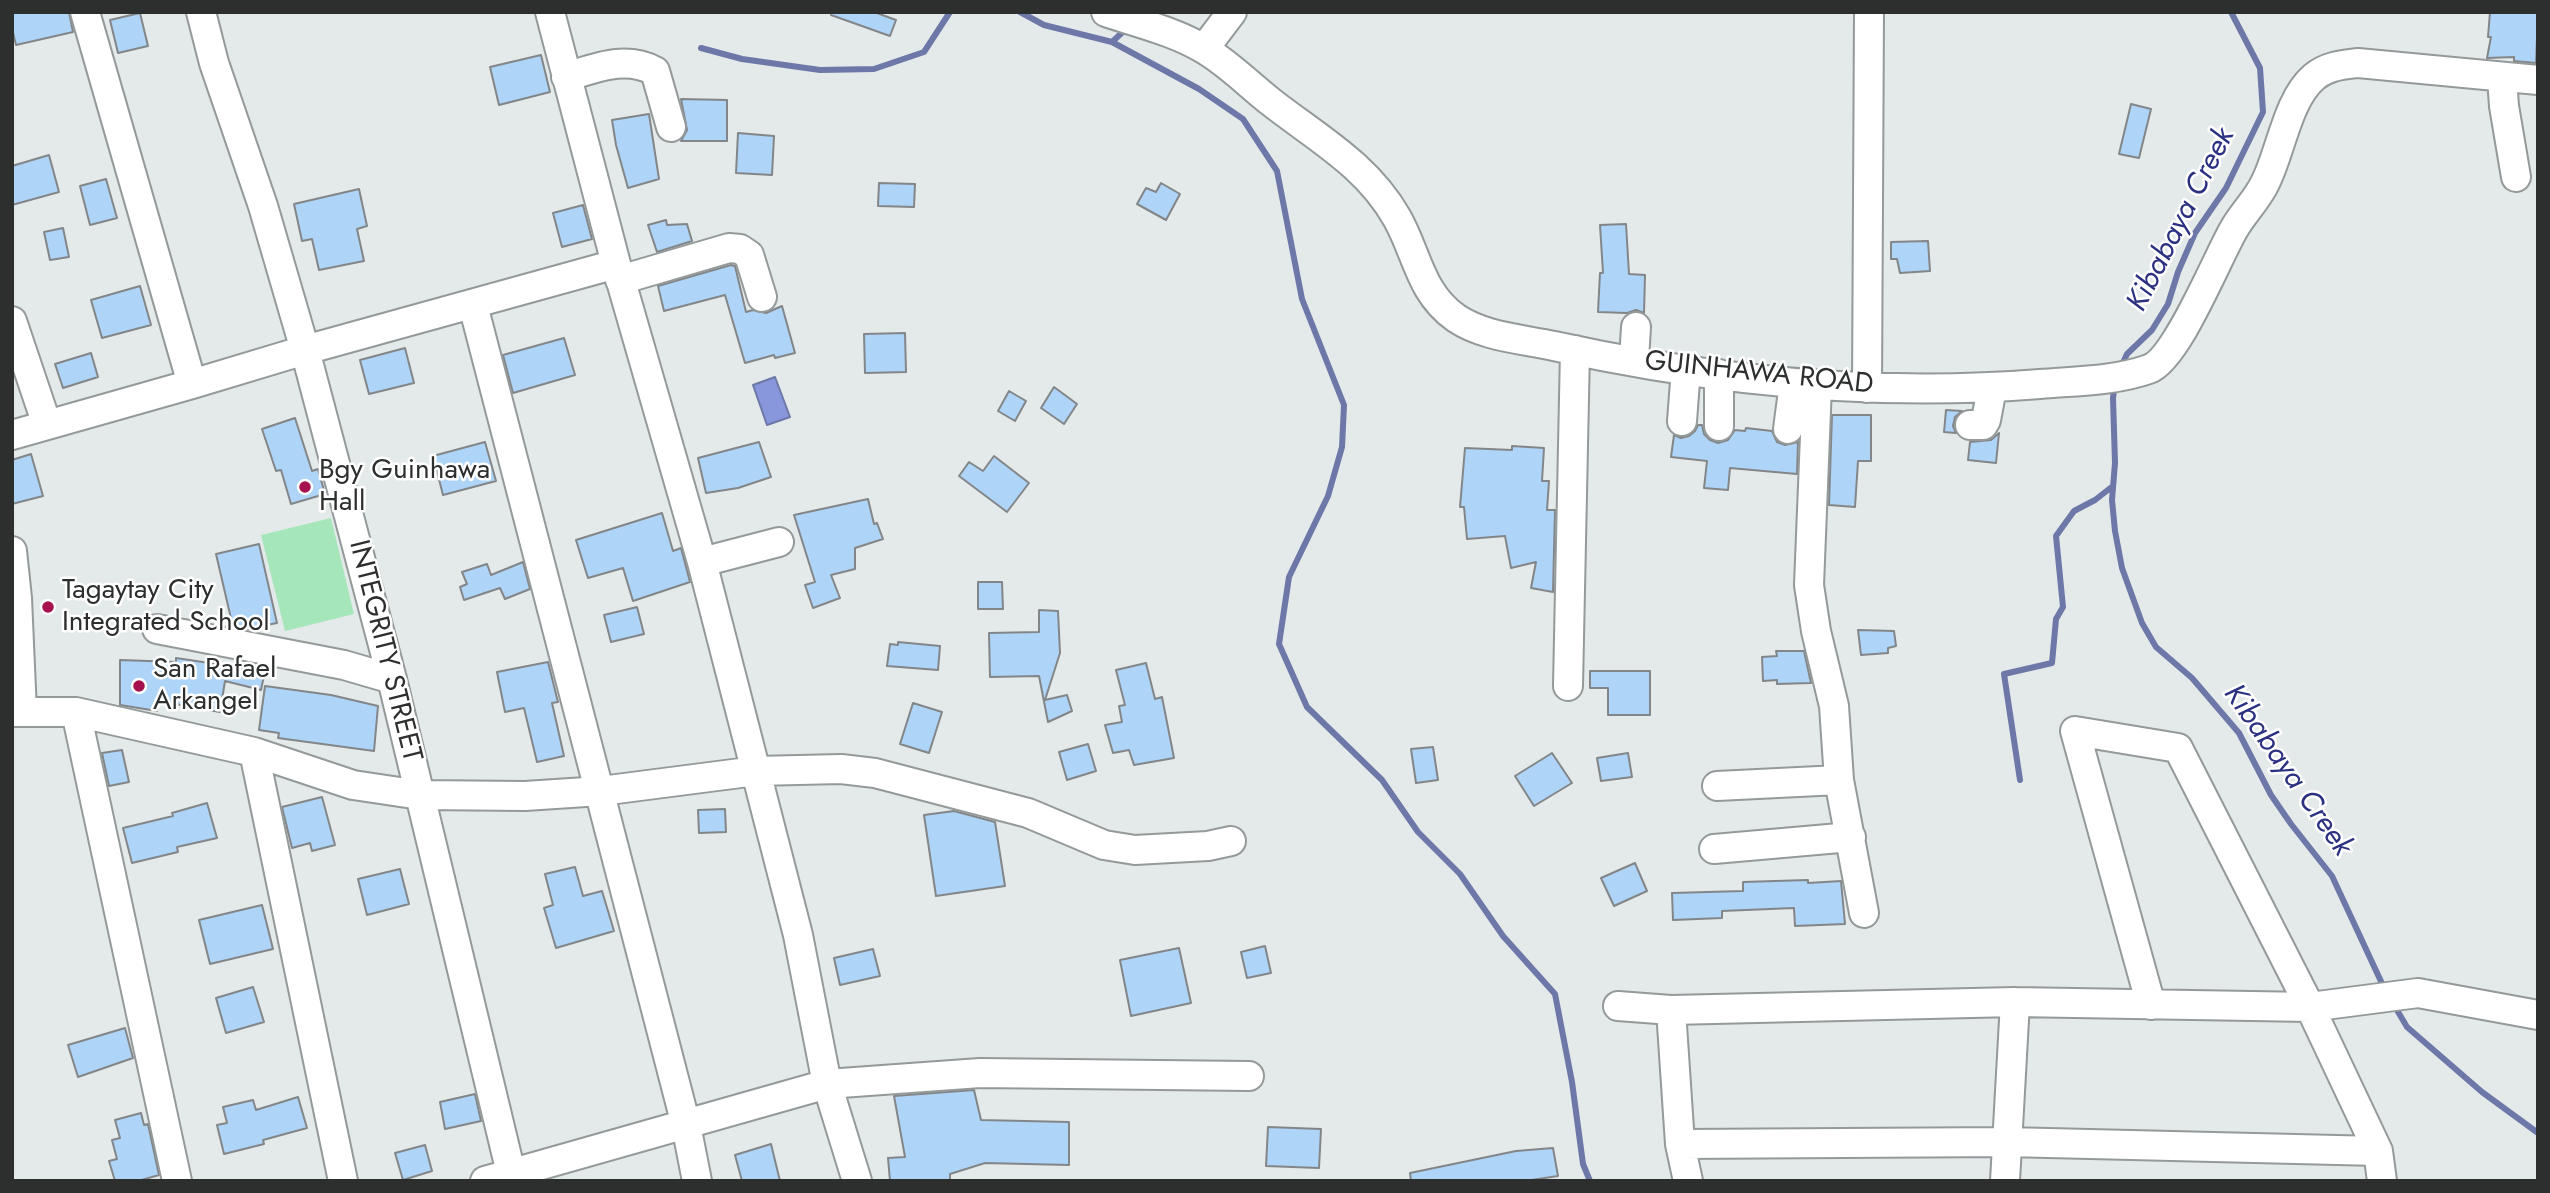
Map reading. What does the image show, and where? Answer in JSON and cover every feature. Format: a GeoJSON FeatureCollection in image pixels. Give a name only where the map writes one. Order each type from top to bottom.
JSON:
{"type":"FeatureCollection","features":[{"type":"Feature","properties":{"kind":"street"},"geometry":{"type":"LineString","coordinates":[[85,12],[192,384]]}},
{"type":"Feature","properties":{"kind":"street","name":"INTEGRITY STREET"},"geometry":{"type":"LineString","coordinates":[[201,12],[214,63],[263,206],[392,679],[420,795],[498,1177]]}},
{"type":"Feature","properties":{"kind":"street"},"geometry":{"type":"LineString","coordinates":[[550,12],[618,272],[702,562],[798,935],[827,1084],[858,1181]]}},
{"type":"Feature","properties":{"kind":"street"},"geometry":{"type":"LineString","coordinates":[[1204,49],[1232,12]]}},
{"type":"Feature","properties":{"kind":"street"},"geometry":{"type":"LineString","coordinates":[[1867,388],[1869,12]]}},
{"type":"Feature","properties":{"kind":"street","name":"GUINHAWA ROAD"},"geometry":{"type":"LineString","coordinates":[[1109,13],[1204,49],[1291,117],[1348,157],[1369,178],[1397,218],[1423,281],[1437,302],[1478,330],[1575,350],[1719,374],[1867,388],[1992,388],[2095,379],[2133,374],[2156,367],[2178,337],[2236,226],[2265,183],[2298,100],[2312,78],[2331,66],[2358,63],[2538,80]]}},
{"type":"Feature","properties":{"kind":"street"},"geometry":{"type":"LineString","coordinates":[[566,77],[616,63],[642,64],[654,71],[671,127]]}},
{"type":"Feature","properties":{"kind":"street"},"geometry":{"type":"LineString","coordinates":[[2502,78],[2516,177]]}},
{"type":"Feature","properties":{"kind":"street"},"geometry":{"type":"LineString","coordinates":[[12,435],[304,350],[473,305],[729,248],[740,249],[749,255],[762,297]]}},
{"type":"Feature","properties":{"kind":"street"},"geometry":{"type":"LineString","coordinates":[[473,305],[601,791],[686,1125],[697,1181]]}},
{"type":"Feature","properties":{"kind":"street"},"geometry":{"type":"LineString","coordinates":[[12,321],[47,425]]}},
{"type":"Feature","properties":{"kind":"street"},"geometry":{"type":"LineString","coordinates":[[1634,360],[1636,327]]}},
{"type":"Feature","properties":{"kind":"street"},"geometry":{"type":"LineString","coordinates":[[1568,686],[1575,350]]}},
{"type":"Feature","properties":{"kind":"street"},"geometry":{"type":"LineString","coordinates":[[1682,421],[1686,368]]}},
{"type":"Feature","properties":{"kind":"street"},"geometry":{"type":"LineString","coordinates":[[1719,374],[1719,426]]}},
{"type":"Feature","properties":{"kind":"street"},"geometry":{"type":"LineString","coordinates":[[1788,429],[1805,384]]}},
{"type":"Feature","properties":{"kind":"street"},"geometry":{"type":"LineString","coordinates":[[1805,384],[1809,585],[1816,631],[1834,706],[1839,780],[1864,913]]}},
{"type":"Feature","properties":{"kind":"street"},"geometry":{"type":"LineString","coordinates":[[1970,425],[1983,425],[1986,420],[1992,388]]}},
{"type":"Feature","properties":{"kind":"street"},"geometry":{"type":"LineString","coordinates":[[702,562],[779,542]]}},
{"type":"Feature","properties":{"kind":"street"},"geometry":{"type":"LineString","coordinates":[[12,551],[17,597],[17,712],[76,712],[254,752],[353,785],[420,795],[525,796],[601,791],[756,771],[841,769],[875,773],[1028,813],[1104,845],[1135,850],[1208,846],[1231,841]]}},
{"type":"Feature","properties":{"kind":"street"},"geometry":{"type":"LineString","coordinates":[[157,629],[344,665],[392,679]]}},
{"type":"Feature","properties":{"kind":"street"},"geometry":{"type":"LineString","coordinates":[[76,712],[177,1181]]}},
{"type":"Feature","properties":{"kind":"street"},"geometry":{"type":"LineString","coordinates":[[2151,1005],[2075,731],[2178,748],[2310,1007],[2378,1151],[2382,1181]]}},
{"type":"Feature","properties":{"kind":"street"},"geometry":{"type":"LineString","coordinates":[[254,752],[343,1181]]}},
{"type":"Feature","properties":{"kind":"street"},"geometry":{"type":"LineString","coordinates":[[1717,786],[1839,780]]}},
{"type":"Feature","properties":{"kind":"street"},"geometry":{"type":"LineString","coordinates":[[1714,849],[1851,837]]}},
{"type":"Feature","properties":{"kind":"street"},"geometry":{"type":"LineString","coordinates":[[1618,1006],[1671,1010],[2014,1002],[2310,1007],[2418,993],[2538,1015]]}},
{"type":"Feature","properties":{"kind":"street"},"geometry":{"type":"LineString","coordinates":[[2005,1181],[2014,1002]]}},
{"type":"Feature","properties":{"kind":"street"},"geometry":{"type":"LineString","coordinates":[[1671,1010],[1680,1144],[1688,1181]]}},
{"type":"Feature","properties":{"kind":"street"},"geometry":{"type":"LineString","coordinates":[[498,1177],[827,1084],[980,1073],[1249,1076]]}},
{"type":"Feature","properties":{"kind":"street"},"geometry":{"type":"LineString","coordinates":[[1680,1144],[2007,1142],[2378,1151]]}},
{"type":"Feature","properties":{"kind":"green space"},"geometry":{"type":"Polygon","coordinates":[[[331,518],[354,614],[285,631],[261,535],[331,518]]]}},
{"type":"Feature","properties":{"kind":"water"},"geometry":{"type":"Polygon","coordinates":[[[775,377],[790,417],[767,425],[753,385],[775,377]]]}},
{"type":"Feature","properties":{"kind":"building"},"geometry":{"type":"Polygon","coordinates":[[[12,12],[69,12],[73,32],[16,45],[12,12]]]}},
{"type":"Feature","properties":{"kind":"building"},"geometry":{"type":"Polygon","coordinates":[[[832,12],[874,12],[896,20],[890,36],[831,15],[832,12]]]}},
{"type":"Feature","properties":{"kind":"building"},"geometry":{"type":"Polygon","coordinates":[[[2490,12],[2538,12],[2536,63],[2514,61],[2514,57],[2487,58],[2491,37],[2488,37],[2490,12]]]}},
{"type":"Feature","properties":{"kind":"building"},"geometry":{"type":"Polygon","coordinates":[[[140,13],[148,46],[118,53],[110,20],[140,13]]]}},
{"type":"Feature","properties":{"kind":"building"},"geometry":{"type":"Polygon","coordinates":[[[541,55],[550,92],[499,105],[490,67],[541,55]]]}},
{"type":"Feature","properties":{"kind":"building"},"geometry":{"type":"Polygon","coordinates":[[[681,99],[727,100],[727,141],[681,141],[687,130],[681,99]]]}},
{"type":"Feature","properties":{"kind":"building"},"geometry":{"type":"Polygon","coordinates":[[[2131,104],[2151,109],[2139,158],[2119,154],[2131,104]]]}},
{"type":"Feature","properties":{"kind":"building"},"geometry":{"type":"Polygon","coordinates":[[[649,114],[659,179],[628,188],[612,120],[649,114]]]}},
{"type":"Feature","properties":{"kind":"building"},"geometry":{"type":"Polygon","coordinates":[[[738,133],[774,136],[772,175],[736,173],[738,133]]]}},
{"type":"Feature","properties":{"kind":"building"},"geometry":{"type":"Polygon","coordinates":[[[49,155],[59,192],[12,205],[12,166],[49,155]]]}},
{"type":"Feature","properties":{"kind":"building"},"geometry":{"type":"Polygon","coordinates":[[[106,179],[117,218],[90,225],[80,186],[106,179]]]}},
{"type":"Feature","properties":{"kind":"building"},"geometry":{"type":"Polygon","coordinates":[[[879,183],[915,184],[914,207],[878,206],[879,183]]]}},
{"type":"Feature","properties":{"kind":"building"},"geometry":{"type":"Polygon","coordinates":[[[1161,183],[1180,194],[1166,220],[1137,204],[1146,188],[1156,192],[1161,183]]]}},
{"type":"Feature","properties":{"kind":"building"},"geometry":{"type":"Polygon","coordinates":[[[359,189],[367,226],[357,229],[364,261],[319,270],[312,239],[302,241],[294,204],[359,189]]]}},
{"type":"Feature","properties":{"kind":"building"},"geometry":{"type":"Polygon","coordinates":[[[583,205],[592,239],[562,247],[553,213],[583,205]]]}},
{"type":"Feature","properties":{"kind":"building"},"geometry":{"type":"Polygon","coordinates":[[[666,220],[667,225],[687,224],[692,241],[657,252],[648,225],[666,220]]]}},
{"type":"Feature","properties":{"kind":"building"},"geometry":{"type":"Polygon","coordinates":[[[1626,224],[1629,274],[1645,275],[1644,313],[1636,310],[1627,313],[1598,312],[1600,273],[1603,273],[1600,225],[1626,224]]]}},
{"type":"Feature","properties":{"kind":"building"},"geometry":{"type":"Polygon","coordinates":[[[63,228],[69,257],[50,260],[44,232],[63,228]]]}},
{"type":"Feature","properties":{"kind":"building"},"geometry":{"type":"Polygon","coordinates":[[[1928,241],[1930,271],[1900,273],[1897,259],[1891,259],[1891,242],[1928,241]]]}},
{"type":"Feature","properties":{"kind":"building"},"geometry":{"type":"Polygon","coordinates":[[[735,266],[746,312],[753,310],[766,313],[782,306],[795,353],[775,358],[774,355],[745,363],[725,295],[664,311],[658,286],[735,266]]]}},
{"type":"Feature","properties":{"kind":"building"},"geometry":{"type":"Polygon","coordinates":[[[140,286],[151,325],[102,338],[91,300],[140,286]]]}},
{"type":"Feature","properties":{"kind":"building"},"geometry":{"type":"Polygon","coordinates":[[[905,333],[906,372],[865,373],[864,334],[905,333]]]}},
{"type":"Feature","properties":{"kind":"building"},"geometry":{"type":"Polygon","coordinates":[[[564,338],[575,375],[513,393],[503,355],[564,338]]]}},
{"type":"Feature","properties":{"kind":"building"},"geometry":{"type":"Polygon","coordinates":[[[405,348],[414,383],[369,394],[360,360],[405,348]]]}},
{"type":"Feature","properties":{"kind":"building"},"geometry":{"type":"Polygon","coordinates":[[[91,353],[98,377],[63,388],[55,364],[91,353]]]}},
{"type":"Feature","properties":{"kind":"building"},"geometry":{"type":"Polygon","coordinates":[[[1054,387],[1077,404],[1064,424],[1041,408],[1054,387]]]}},
{"type":"Feature","properties":{"kind":"building"},"geometry":{"type":"Polygon","coordinates":[[[1009,391],[1026,401],[1015,421],[998,411],[1009,391]]]}},
{"type":"Feature","properties":{"kind":"building"},"geometry":{"type":"Polygon","coordinates":[[[1946,410],[1962,411],[1955,417],[1953,426],[1956,433],[1944,432],[1946,410]]]}},
{"type":"Feature","properties":{"kind":"building"},"geometry":{"type":"Polygon","coordinates":[[[1832,415],[1871,415],[1871,461],[1858,461],[1855,507],[1829,505],[1832,415]]]}},
{"type":"Feature","properties":{"kind":"building"},"geometry":{"type":"Polygon","coordinates":[[[295,418],[312,471],[318,469],[325,494],[291,504],[281,470],[276,471],[262,429],[295,418]]]}},
{"type":"Feature","properties":{"kind":"building"},"geometry":{"type":"Polygon","coordinates":[[[1698,425],[1702,425],[1704,434],[1710,440],[1718,443],[1728,440],[1735,430],[1745,431],[1746,428],[1772,431],[1777,442],[1785,445],[1798,442],[1797,474],[1730,468],[1728,490],[1704,488],[1707,461],[1671,457],[1674,435],[1681,438],[1689,436],[1698,425]]]}},
{"type":"Feature","properties":{"kind":"building"},"geometry":{"type":"Polygon","coordinates":[[[1999,433],[1996,463],[1968,460],[1970,442],[1991,440],[1999,433]]]}},
{"type":"Feature","properties":{"kind":"building"},"geometry":{"type":"Polygon","coordinates":[[[485,442],[496,481],[443,495],[433,456],[485,442]]]}},
{"type":"Feature","properties":{"kind":"building"},"geometry":{"type":"Polygon","coordinates":[[[759,442],[771,477],[738,488],[706,493],[698,458],[759,442]]]}},
{"type":"Feature","properties":{"kind":"building"},"geometry":{"type":"Polygon","coordinates":[[[1512,446],[1544,448],[1542,481],[1549,481],[1547,510],[1555,510],[1553,592],[1531,588],[1536,562],[1511,568],[1505,536],[1467,539],[1464,507],[1460,507],[1465,448],[1512,450],[1512,446]]]}},
{"type":"Feature","properties":{"kind":"building"},"geometry":{"type":"Polygon","coordinates":[[[31,454],[43,496],[12,504],[12,460],[31,454]]]}},
{"type":"Feature","properties":{"kind":"building"},"geometry":{"type":"Polygon","coordinates":[[[994,456],[1029,483],[1007,512],[959,476],[969,462],[983,471],[994,456]]]}},
{"type":"Feature","properties":{"kind":"building"},"geometry":{"type":"Polygon","coordinates":[[[868,499],[874,524],[877,523],[883,539],[855,548],[855,569],[831,575],[840,598],[813,608],[805,585],[815,582],[794,515],[868,499]]]}},
{"type":"Feature","properties":{"kind":"building"},"geometry":{"type":"Polygon","coordinates":[[[662,513],[673,551],[681,548],[690,582],[633,601],[623,568],[588,578],[576,540],[662,513]]]}},
{"type":"Feature","properties":{"kind":"building"},"geometry":{"type":"Polygon","coordinates":[[[259,544],[277,623],[246,629],[233,627],[216,554],[259,544]]]}},
{"type":"Feature","properties":{"kind":"building"},"geometry":{"type":"Polygon","coordinates":[[[523,562],[530,589],[505,599],[500,588],[464,600],[460,587],[467,584],[462,572],[487,564],[491,575],[523,562]]]}},
{"type":"Feature","properties":{"kind":"building"},"geometry":{"type":"Polygon","coordinates":[[[978,582],[1002,582],[1003,609],[978,609],[978,582]]]}},
{"type":"Feature","properties":{"kind":"building"},"geometry":{"type":"Polygon","coordinates":[[[637,607],[644,634],[611,642],[604,615],[637,607]]]}},
{"type":"Feature","properties":{"kind":"building"},"geometry":{"type":"Polygon","coordinates":[[[1039,610],[1058,611],[1060,653],[1045,700],[1067,695],[1072,711],[1048,722],[1039,676],[990,677],[989,633],[1039,632],[1039,610]]]}},
{"type":"Feature","properties":{"kind":"building"},"geometry":{"type":"Polygon","coordinates":[[[1858,630],[1894,631],[1896,646],[1888,648],[1888,653],[1861,655],[1858,630]]]}},
{"type":"Feature","properties":{"kind":"building"},"geometry":{"type":"Polygon","coordinates":[[[898,642],[940,646],[938,670],[887,666],[890,644],[898,645],[898,642]]]}},
{"type":"Feature","properties":{"kind":"building"},"geometry":{"type":"Polygon","coordinates":[[[1776,651],[1804,651],[1811,683],[1777,684],[1777,680],[1763,681],[1762,657],[1777,656],[1776,651]]]}},
{"type":"Feature","properties":{"kind":"building"},"geometry":{"type":"Polygon","coordinates":[[[176,658],[265,671],[261,690],[225,681],[220,712],[158,701],[157,711],[120,705],[120,660],[176,662],[176,658]]]}},
{"type":"Feature","properties":{"kind":"building"},"geometry":{"type":"Polygon","coordinates":[[[548,662],[558,702],[552,703],[564,756],[537,762],[524,708],[505,712],[497,672],[548,662]]]}},
{"type":"Feature","properties":{"kind":"building"},"geometry":{"type":"Polygon","coordinates":[[[1146,663],[1155,699],[1162,697],[1174,758],[1134,765],[1129,750],[1113,753],[1105,725],[1122,722],[1119,706],[1125,705],[1116,670],[1146,663]]]}},
{"type":"Feature","properties":{"kind":"building"},"geometry":{"type":"Polygon","coordinates":[[[1590,671],[1650,671],[1650,715],[1608,715],[1608,688],[1590,688],[1590,671]]]}},
{"type":"Feature","properties":{"kind":"building"},"geometry":{"type":"Polygon","coordinates":[[[265,686],[331,695],[378,706],[374,751],[278,738],[279,733],[259,730],[265,686]]]}},
{"type":"Feature","properties":{"kind":"building"},"geometry":{"type":"Polygon","coordinates":[[[913,703],[942,712],[929,753],[900,744],[913,703]]]}},
{"type":"Feature","properties":{"kind":"building"},"geometry":{"type":"Polygon","coordinates":[[[1088,744],[1096,771],[1067,780],[1059,752],[1088,744]]]}},
{"type":"Feature","properties":{"kind":"building"},"geometry":{"type":"Polygon","coordinates":[[[1433,747],[1438,780],[1416,783],[1411,749],[1433,747]]]}},
{"type":"Feature","properties":{"kind":"building"},"geometry":{"type":"Polygon","coordinates":[[[122,750],[129,782],[109,786],[102,753],[122,750]]]}},
{"type":"Feature","properties":{"kind":"building"},"geometry":{"type":"Polygon","coordinates":[[[1552,753],[1572,783],[1534,806],[1515,776],[1552,753]]]}},
{"type":"Feature","properties":{"kind":"building"},"geometry":{"type":"Polygon","coordinates":[[[1628,753],[1632,777],[1601,781],[1597,758],[1628,753]]]}},
{"type":"Feature","properties":{"kind":"building"},"geometry":{"type":"Polygon","coordinates":[[[322,797],[335,845],[312,851],[310,843],[292,848],[282,807],[322,797]]]}},
{"type":"Feature","properties":{"kind":"building"},"geometry":{"type":"Polygon","coordinates":[[[207,803],[217,838],[177,847],[178,852],[132,863],[123,828],[173,816],[172,813],[207,803]]]}},
{"type":"Feature","properties":{"kind":"building"},"geometry":{"type":"Polygon","coordinates":[[[725,809],[726,832],[699,833],[698,810],[725,809]]]}},
{"type":"Feature","properties":{"kind":"building"},"geometry":{"type":"Polygon","coordinates":[[[954,811],[995,822],[1005,886],[936,896],[924,815],[954,811]]]}},
{"type":"Feature","properties":{"kind":"building"},"geometry":{"type":"Polygon","coordinates":[[[1635,863],[1647,891],[1614,906],[1601,878],[1635,863]]]}},
{"type":"Feature","properties":{"kind":"building"},"geometry":{"type":"Polygon","coordinates":[[[575,867],[583,896],[602,891],[614,931],[556,948],[544,908],[553,905],[545,874],[575,867]]]}},
{"type":"Feature","properties":{"kind":"building"},"geometry":{"type":"Polygon","coordinates":[[[400,869],[409,904],[367,915],[358,879],[400,869]]]}},
{"type":"Feature","properties":{"kind":"building"},"geometry":{"type":"Polygon","coordinates":[[[1808,880],[1808,883],[1841,881],[1845,924],[1795,926],[1794,908],[1722,911],[1722,918],[1673,920],[1672,893],[1743,891],[1743,882],[1808,880]]]}},
{"type":"Feature","properties":{"kind":"building"},"geometry":{"type":"Polygon","coordinates":[[[262,905],[273,949],[210,964],[199,920],[262,905]]]}},
{"type":"Feature","properties":{"kind":"building"},"geometry":{"type":"Polygon","coordinates":[[[1265,946],[1271,973],[1247,978],[1241,952],[1265,946]]]}},
{"type":"Feature","properties":{"kind":"building"},"geometry":{"type":"Polygon","coordinates":[[[1179,948],[1191,1003],[1131,1016],[1120,960],[1179,948]]]}},
{"type":"Feature","properties":{"kind":"building"},"geometry":{"type":"Polygon","coordinates":[[[873,949],[880,976],[840,985],[834,958],[873,949]]]}},
{"type":"Feature","properties":{"kind":"building"},"geometry":{"type":"Polygon","coordinates":[[[253,987],[264,1022],[226,1033],[216,998],[253,987]]]}},
{"type":"Feature","properties":{"kind":"building"},"geometry":{"type":"Polygon","coordinates":[[[125,1028],[133,1058],[78,1077],[68,1045],[125,1028]]]}},
{"type":"Feature","properties":{"kind":"building"},"geometry":{"type":"Polygon","coordinates":[[[974,1090],[981,1120],[1069,1122],[1069,1165],[985,1163],[950,1174],[950,1181],[890,1181],[888,1158],[905,1157],[894,1096],[974,1090]]]}},
{"type":"Feature","properties":{"kind":"building"},"geometry":{"type":"Polygon","coordinates":[[[475,1094],[481,1121],[445,1129],[440,1102],[475,1094]]]}},
{"type":"Feature","properties":{"kind":"building"},"geometry":{"type":"Polygon","coordinates":[[[298,1097],[307,1128],[263,1140],[264,1144],[224,1154],[217,1125],[227,1123],[223,1107],[253,1100],[256,1110],[298,1097]]]}},
{"type":"Feature","properties":{"kind":"building"},"geometry":{"type":"Polygon","coordinates":[[[141,1113],[144,1125],[148,1124],[159,1175],[138,1181],[115,1181],[109,1161],[117,1159],[112,1140],[120,1138],[115,1120],[141,1113]]]}},
{"type":"Feature","properties":{"kind":"building"},"geometry":{"type":"Polygon","coordinates":[[[1268,1127],[1321,1129],[1319,1168],[1266,1166],[1268,1127]]]}},
{"type":"Feature","properties":{"kind":"building"},"geometry":{"type":"Polygon","coordinates":[[[771,1144],[780,1181],[742,1181],[735,1155],[771,1144]]]}},
{"type":"Feature","properties":{"kind":"building"},"geometry":{"type":"Polygon","coordinates":[[[425,1145],[432,1171],[403,1180],[395,1153],[425,1145]]]}},
{"type":"Feature","properties":{"kind":"building"},"geometry":{"type":"Polygon","coordinates":[[[1553,1148],[1558,1176],[1525,1181],[1411,1181],[1410,1173],[1516,1151],[1553,1148]]]}},
{"type":"Feature","properties":{"kind":"waterway","name":"Kibabaya Creek"},"geometry":{"type":"LineString","coordinates":[[701,48],[742,59],[820,70],[874,69],[924,52],[950,12]]}},
{"type":"Feature","properties":{"kind":"waterway","name":"Kibabaya Creek"},"geometry":{"type":"LineString","coordinates":[[1020,12],[1044,25],[1112,42],[1127,28]]}},
{"type":"Feature","properties":{"kind":"waterway","name":"Kibabaya Creek"},"geometry":{"type":"LineString","coordinates":[[2121,367],[2127,354],[2152,330],[2168,304],[2195,233],[2226,188],[2263,112],[2260,68],[2231,12]]}},
{"type":"Feature","properties":{"kind":"waterway"},"geometry":{"type":"LineString","coordinates":[[1112,42],[1199,89],[1243,119],[1277,171],[1302,299],[1344,405],[1342,447],[1328,496],[1289,577],[1279,644],[1307,707],[1382,780],[1418,832],[1460,874],[1503,936],[1555,994],[1572,1082],[1583,1164],[1590,1181]]}},
{"type":"Feature","properties":{"kind":"waterway","name":"Kibabaya Creek"},"geometry":{"type":"LineString","coordinates":[[2115,383],[2112,500],[2115,531],[2122,568],[2142,623],[2156,647],[2192,678],[2239,733],[2271,795],[2332,876],[2385,990]]}},
{"type":"Feature","properties":{"kind":"waterway"},"geometry":{"type":"LineString","coordinates":[[2020,780],[2004,674],[2052,663],[2056,619],[2063,607],[2056,536],[2074,511],[2113,486]]}},
{"type":"Feature","properties":{"kind":"waterway","name":"Kibabaya Creek"},"geometry":{"type":"LineString","coordinates":[[2394,1005],[2407,1027],[2482,1092],[2538,1133]]}},
{"type":"Feature","properties":{"kind":"place","name":"Bgy Guinhawa Hall"},"geometry":{"type":"Point","coordinates":[305,487]}},
{"type":"Feature","properties":{"kind":"place","name":"Tagaytay City Integrated School"},"geometry":{"type":"Point","coordinates":[48,607]}},
{"type":"Feature","properties":{"kind":"place","name":"San Rafael Arkangel"},"geometry":{"type":"Point","coordinates":[139,686]}}]}
